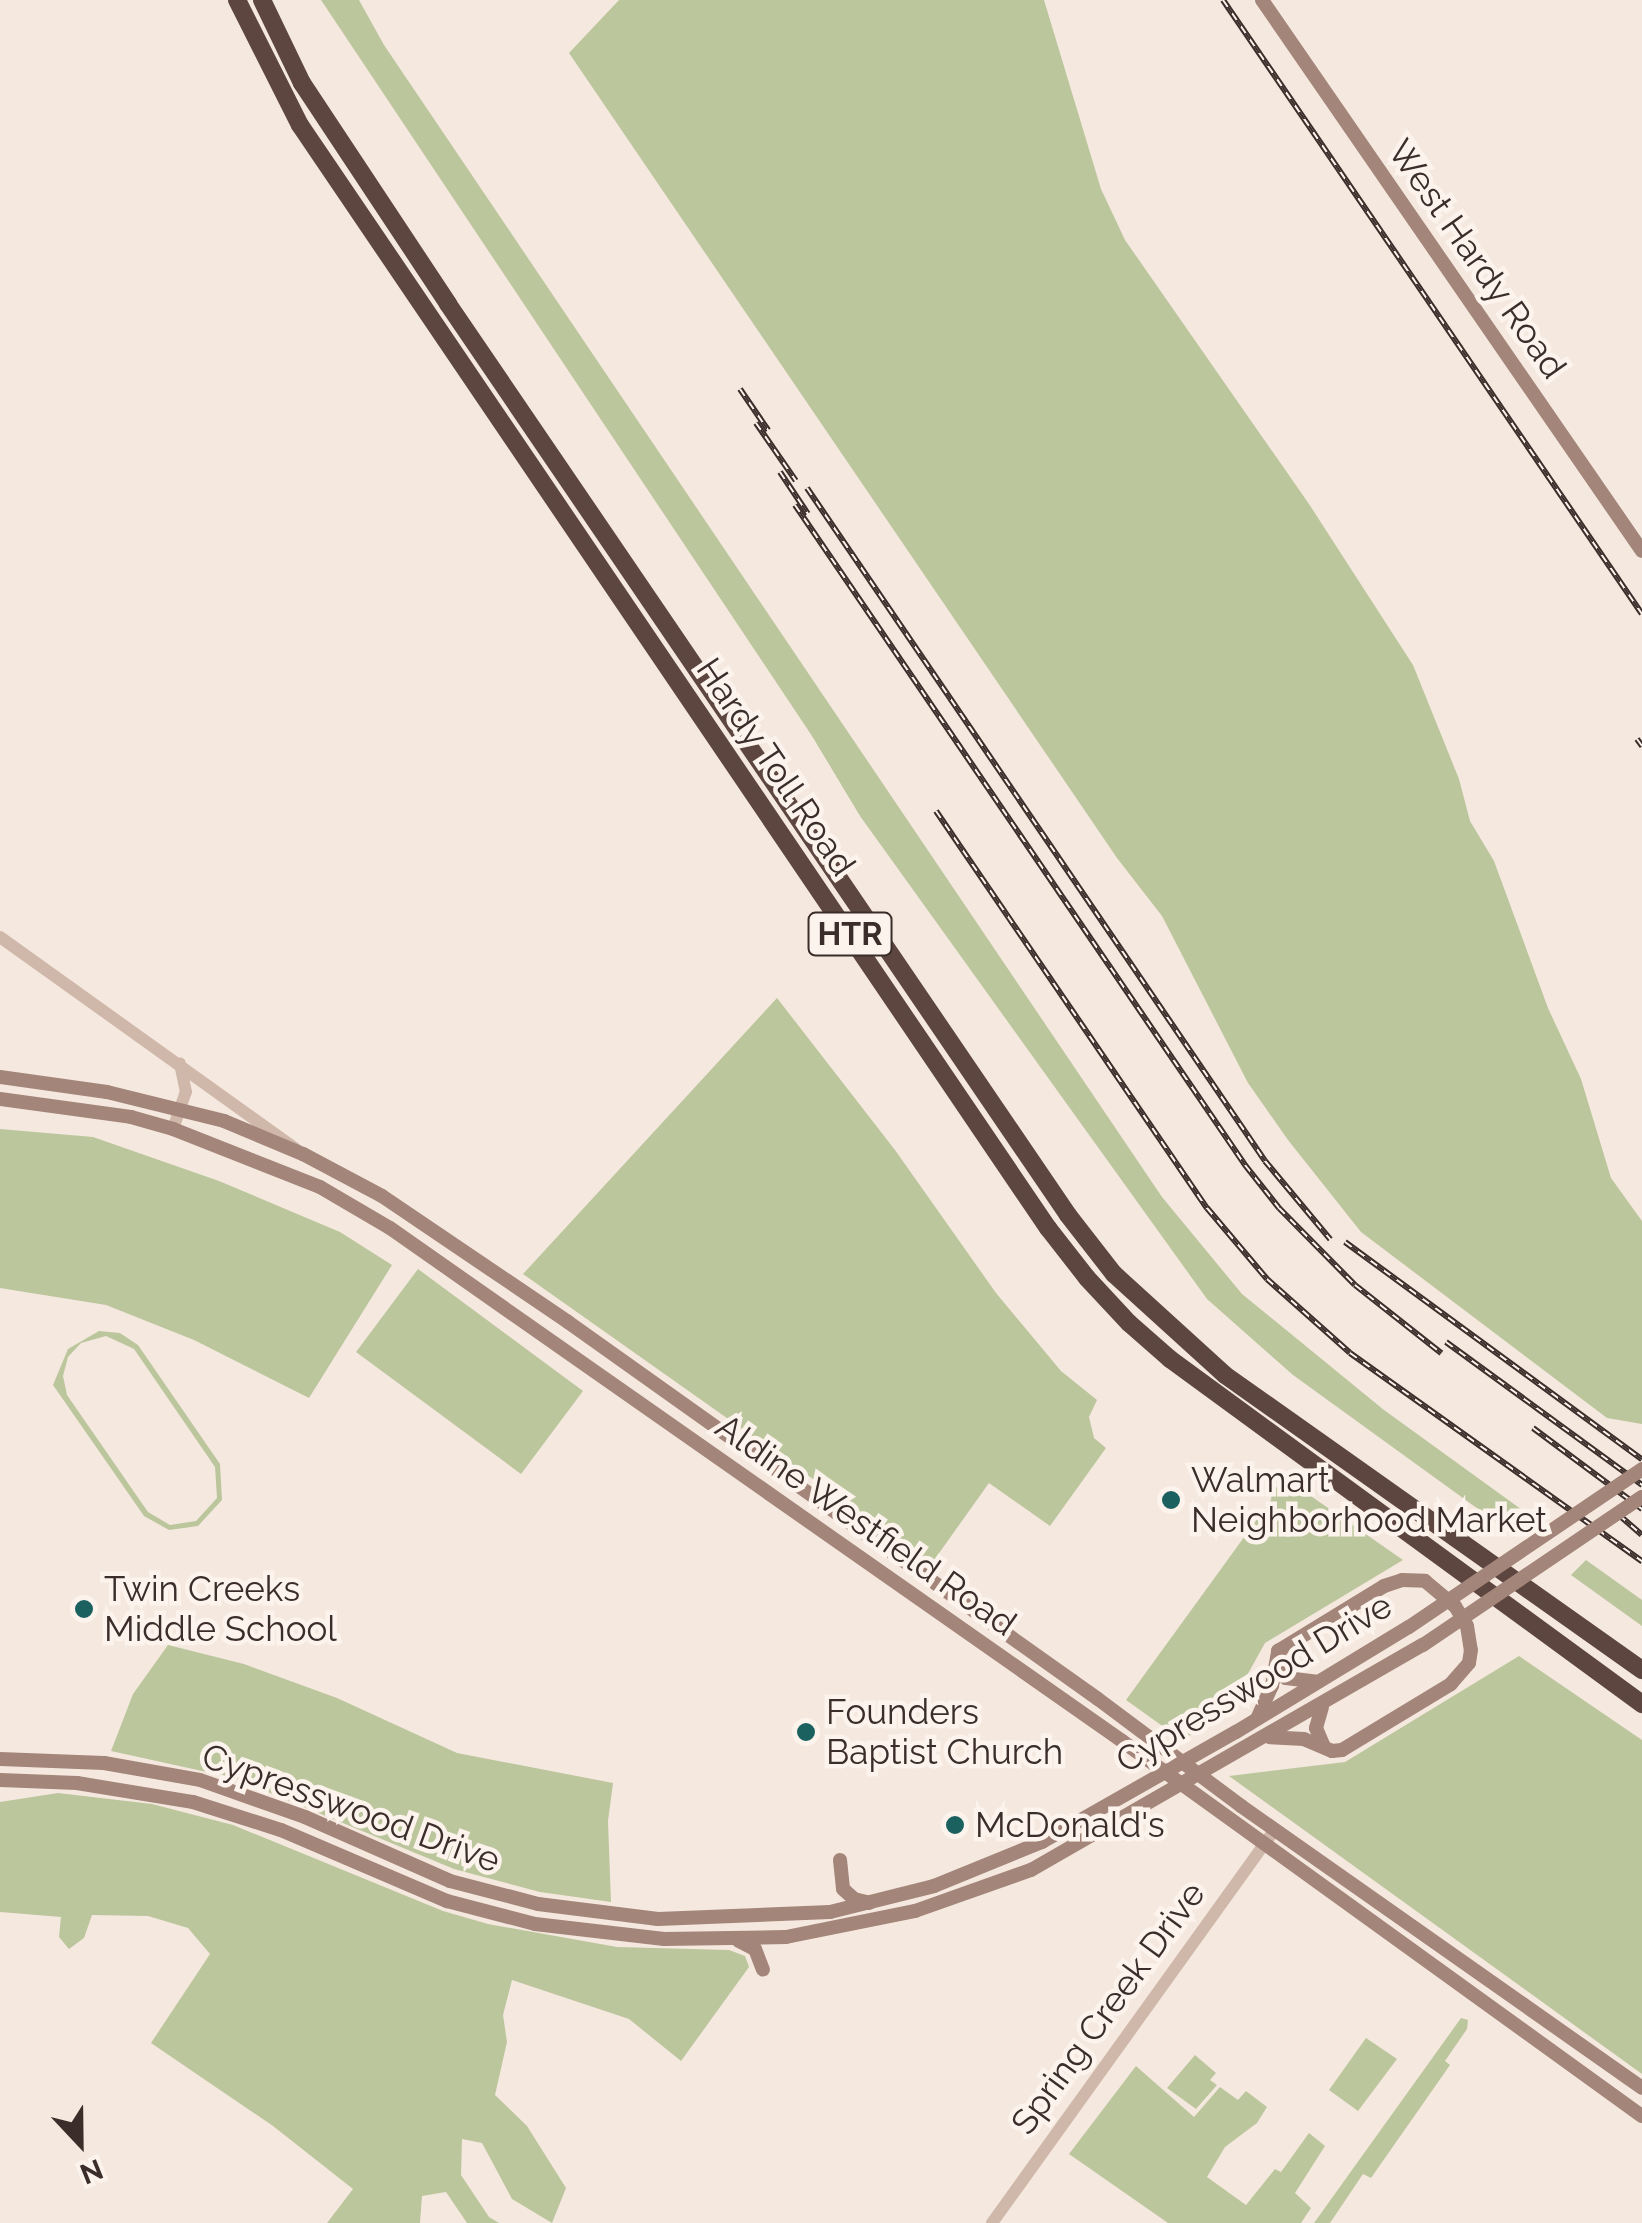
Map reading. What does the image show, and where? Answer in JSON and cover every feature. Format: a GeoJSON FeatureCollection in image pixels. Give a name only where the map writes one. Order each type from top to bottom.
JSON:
{"type":"FeatureCollection","features":[{"type":"Feature","properties":{"kind":"highway","name":"Hardy Toll Road"},"geometry":{"type":"LineString","coordinates":[[237,0],[300,124],[1048,1228],[1087,1278],[1128,1323],[1170,1358],[1642,1704]]}},
{"type":"Feature","properties":{"kind":"highway","name":"Hardy Toll Road"},"geometry":{"type":"LineString","coordinates":[[262,0],[302,82],[448,304],[1057,1199],[1114,1274],[1225,1375],[1642,1670]]}},
{"type":"Feature","properties":{"kind":"main road","name":"West Hardy Road"},"geometry":{"type":"LineString","coordinates":[[1262,0],[1642,551]]}},
{"type":"Feature","properties":{"kind":"main road","name":"Aldine Westfield Road"},"geometry":{"type":"LineString","coordinates":[[0,1078],[73,1087],[180,1108],[303,1154],[382,1196],[861,1530],[1240,1806],[1642,2088]]}},
{"type":"Feature","properties":{"kind":"main road"},"geometry":{"type":"LineString","coordinates":[[69,1108],[73,1087]]}},
{"type":"Feature","properties":{"kind":"main road","name":"Aldine Westfield Road"},"geometry":{"type":"LineString","coordinates":[[0,1098],[173,1129],[320,1187],[432,1256],[1122,1741],[1261,1845],[1642,2116]]}},
{"type":"Feature","properties":{"kind":"main road"},"geometry":{"type":"LineString","coordinates":[[432,1256],[446,1240]]}},
{"type":"Feature","properties":{"kind":"main road","name":"Cypresswood Drive"},"geometry":{"type":"LineString","coordinates":[[0,1759],[49,1758],[200,1780],[304,1817],[397,1860],[473,1887],[538,1904],[643,1918],[762,1918],[870,1903],[990,1865],[1130,1793],[1409,1627],[1642,1469]]}},
{"type":"Feature","properties":{"kind":"main road","name":"Cypresswood Drive"},"geometry":{"type":"LineString","coordinates":[[0,1780],[131,1790],[236,1814],[462,1905],[535,1924],[636,1937],[786,1937],[870,1922],[998,1884],[1071,1850],[1423,1645],[1642,1497]]}},
{"type":"Feature","properties":{"kind":"main road"},"geometry":{"type":"LineString","coordinates":[[848,1549],[861,1530]]}},
{"type":"Feature","properties":{"kind":"main road"},"geometry":{"type":"LineString","coordinates":[[1257,1720],[1272,1686],[1278,1650],[1384,1586],[1402,1580],[1436,1586],[1467,1626],[1469,1663],[1451,1684],[1342,1750],[1304,1739],[1269,1737]]}},
{"type":"Feature","properties":{"kind":"main road"},"geometry":{"type":"LineString","coordinates":[[1278,1650],[1286,1678],[1318,1682]]}},
{"type":"Feature","properties":{"kind":"main road"},"geometry":{"type":"LineString","coordinates":[[1322,1707],[1316,1728],[1324,1747]]}},
{"type":"Feature","properties":{"kind":"main road"},"geometry":{"type":"LineString","coordinates":[[1122,1741],[1140,1771],[1130,1793]]}},
{"type":"Feature","properties":{"kind":"main road"},"geometry":{"type":"LineString","coordinates":[[1234,1756],[1225,1768],[1224,1784],[1240,1806]]}},
{"type":"Feature","properties":{"kind":"main road"},"geometry":{"type":"LineString","coordinates":[[131,1790],[136,1768]]}},
{"type":"Feature","properties":{"kind":"main road"},"geometry":{"type":"LineString","coordinates":[[294,1836],[304,1817]]}},
{"type":"Feature","properties":{"kind":"main road"},"geometry":{"type":"LineString","coordinates":[[840,1860],[842,1889],[854,1899],[870,1903]]}},
{"type":"Feature","properties":{"kind":"main road"},"geometry":{"type":"LineString","coordinates":[[990,1865],[998,1884]]}},
{"type":"Feature","properties":{"kind":"main road"},"geometry":{"type":"LineString","coordinates":[[462,1905],[473,1887]]}},
{"type":"Feature","properties":{"kind":"main road"},"geometry":{"type":"LineString","coordinates":[[1379,1926],[1392,1910]]}},
{"type":"Feature","properties":{"kind":"main road"},"geometry":{"type":"LineString","coordinates":[[636,1937],[643,1918]]}},
{"type":"Feature","properties":{"kind":"main road"},"geometry":{"type":"LineString","coordinates":[[728,1939],[748,1943],[762,1970]]}},
{"type":"Feature","properties":{"kind":"main road"},"geometry":{"type":"LineString","coordinates":[[1497,2012],[1511,1994]]}},
{"type":"Feature","properties":{"kind":"main road"},"geometry":{"type":"LineString","coordinates":[[1614,2096],[1628,2077]]}},
{"type":"Feature","properties":{"kind":"street"},"geometry":{"type":"LineString","coordinates":[[0,936],[303,1154]]}},
{"type":"Feature","properties":{"kind":"street"},"geometry":{"type":"LineString","coordinates":[[173,1129],[186,1092],[180,1064]]}},
{"type":"Feature","properties":{"kind":"street","name":"Spring Creek Drive"},"geometry":{"type":"LineString","coordinates":[[992,2223],[1274,1829]]}},
{"type":"Feature","properties":{"kind":"green space"},"geometry":{"type":"Polygon","coordinates":[[[321,0],[359,0],[384,45],[1162,1197],[1242,1294],[1384,1410],[1536,1520],[1514,1535],[1293,1375],[1207,1299],[860,816],[812,736],[321,0]]]}},
{"type":"Feature","properties":{"kind":"green space"},"geometry":{"type":"Polygon","coordinates":[[[619,0],[1044,0],[1101,189],[1125,240],[1309,504],[1413,665],[1459,779],[1470,821],[1494,861],[1548,1008],[1581,1079],[1611,1178],[1642,1221],[1642,1424],[1607,1418],[1361,1232],[1288,1140],[1248,1083],[1162,916],[1117,858],[569,53],[619,0]]]}},
{"type":"Feature","properties":{"kind":"green space"},"geometry":{"type":"Polygon","coordinates":[[[777,998],[895,1150],[996,1293],[1061,1371],[1097,1400],[1089,1417],[1094,1438],[1106,1448],[1050,1526],[989,1483],[932,1563],[523,1274],[777,998]]]}},
{"type":"Feature","properties":{"kind":"green space"},"geometry":{"type":"Polygon","coordinates":[[[0,1129],[93,1137],[219,1181],[340,1232],[392,1265],[309,1398],[194,1340],[106,1305],[0,1288],[0,1129]]]}},
{"type":"Feature","properties":{"kind":"green space"},"geometry":{"type":"Polygon","coordinates":[[[418,1269],[583,1391],[521,1474],[356,1352],[418,1269]]]}},
{"type":"Feature","properties":{"kind":"green space"},"geometry":{"type":"Polygon","coordinates":[[[99,1331],[120,1333],[138,1345],[220,1464],[222,1500],[198,1526],[169,1530],[144,1516],[53,1385],[68,1349],[99,1331]],[[106,1336],[81,1343],[68,1357],[63,1376],[67,1395],[148,1512],[170,1525],[196,1521],[217,1498],[215,1467],[134,1349],[106,1336]]]}},
{"type":"Feature","properties":{"kind":"green space"},"geometry":{"type":"Polygon","coordinates":[[[1295,1485],[1403,1560],[1265,1643],[1225,1715],[1182,1740],[1126,1700],[1271,1500],[1272,1488],[1295,1485]]]}},
{"type":"Feature","properties":{"kind":"green space"},"geometry":{"type":"Polygon","coordinates":[[[1586,1560],[1642,1600],[1642,1626],[1571,1575],[1586,1560]]]}},
{"type":"Feature","properties":{"kind":"green space"},"geometry":{"type":"Polygon","coordinates":[[[168,1645],[244,1664],[337,1698],[457,1753],[613,1783],[608,1821],[611,1902],[540,1892],[454,1869],[234,1778],[111,1751],[133,1694],[168,1645]]]}},
{"type":"Feature","properties":{"kind":"green space"},"geometry":{"type":"Polygon","coordinates":[[[1519,1656],[1642,1740],[1642,2074],[1229,1776],[1345,1762],[1519,1656]]]}},
{"type":"Feature","properties":{"kind":"green space"},"geometry":{"type":"Polygon","coordinates":[[[58,1793],[152,1804],[233,1825],[443,1911],[488,1924],[617,1947],[729,1950],[745,1956],[749,1967],[681,2061],[629,2019],[512,1980],[503,2015],[507,2042],[495,2095],[527,2126],[566,2188],[552,2223],[512,2199],[482,2143],[462,2139],[461,2175],[489,2217],[499,2223],[467,2223],[446,2192],[422,2196],[420,2223],[327,2223],[353,2189],[273,2126],[151,2043],[210,1954],[188,1928],[148,1916],[92,1915],[84,1938],[69,1949],[59,1937],[61,1917],[0,1912],[0,1802],[58,1793]]]}},
{"type":"Feature","properties":{"kind":"green space"},"geometry":{"type":"Polygon","coordinates":[[[1461,2018],[1468,2020],[1467,2029],[1445,2061],[1450,2065],[1371,2178],[1363,2174],[1330,2223],[1314,2223],[1461,2018]]]}},
{"type":"Feature","properties":{"kind":"green space"},"geometry":{"type":"Polygon","coordinates":[[[1366,2038],[1397,2059],[1358,2111],[1329,2090],[1366,2038]]]}},
{"type":"Feature","properties":{"kind":"green space"},"geometry":{"type":"Polygon","coordinates":[[[1195,2055],[1216,2073],[1210,2080],[1217,2085],[1196,2109],[1167,2088],[1195,2055]]]}},
{"type":"Feature","properties":{"kind":"green space"},"geometry":{"type":"Polygon","coordinates":[[[1136,2066],[1194,2117],[1220,2087],[1238,2100],[1246,2091],[1267,2107],[1257,2123],[1225,2147],[1207,2177],[1246,2205],[1275,2169],[1281,2172],[1309,2133],[1325,2146],[1295,2193],[1311,2208],[1301,2223],[1168,2223],[1069,2154],[1136,2066]]]}},
{"type":"Feature","properties":{"kind":"railway"},"geometry":{"type":"LineString","coordinates":[[1223,0],[1642,614]]}},
{"type":"Feature","properties":{"kind":"railway"},"geometry":{"type":"LineString","coordinates":[[740,389],[768,430]]}},
{"type":"Feature","properties":{"kind":"railway"},"geometry":{"type":"LineString","coordinates":[[756,423],[796,481]]}},
{"type":"Feature","properties":{"kind":"railway"},"geometry":{"type":"LineString","coordinates":[[780,472],[808,514]]}},
{"type":"Feature","properties":{"kind":"railway"},"geometry":{"type":"LineString","coordinates":[[807,488],[1265,1161],[1330,1239]]}},
{"type":"Feature","properties":{"kind":"railway"},"geometry":{"type":"LineString","coordinates":[[795,505],[1245,1165],[1279,1208],[1355,1285],[1441,1353]]}},
{"type":"Feature","properties":{"kind":"railway"},"geometry":{"type":"LineString","coordinates":[[1637,739],[1642,746]]}},
{"type":"Feature","properties":{"kind":"railway"},"geometry":{"type":"LineString","coordinates":[[936,811],[1207,1208],[1267,1279],[1350,1353],[1642,1561]]}},
{"type":"Feature","properties":{"kind":"railway"},"geometry":{"type":"LineString","coordinates":[[1345,1242],[1642,1459]]}},
{"type":"Feature","properties":{"kind":"railway"},"geometry":{"type":"LineString","coordinates":[[1446,1342],[1642,1485]]}},
{"type":"Feature","properties":{"kind":"railway"},"geometry":{"type":"LineString","coordinates":[[1533,1428],[1642,1509]]}},
{"type":"Feature","properties":{"kind":"railway"},"geometry":{"type":"LineString","coordinates":[[1619,1515],[1642,1535]]}},
{"type":"Feature","properties":{"kind":"place","name":"Walmart Neighborhood Market"},"geometry":{"type":"Point","coordinates":[1171,1500]}},
{"type":"Feature","properties":{"kind":"place","name":"Twin Creeks Middle School"},"geometry":{"type":"Point","coordinates":[84,1609]}},
{"type":"Feature","properties":{"kind":"place","name":"Founders Baptist Church"},"geometry":{"type":"Point","coordinates":[806,1732]}},
{"type":"Feature","properties":{"kind":"place","name":"McDonald's"},"geometry":{"type":"Point","coordinates":[955,1825]}}]}
